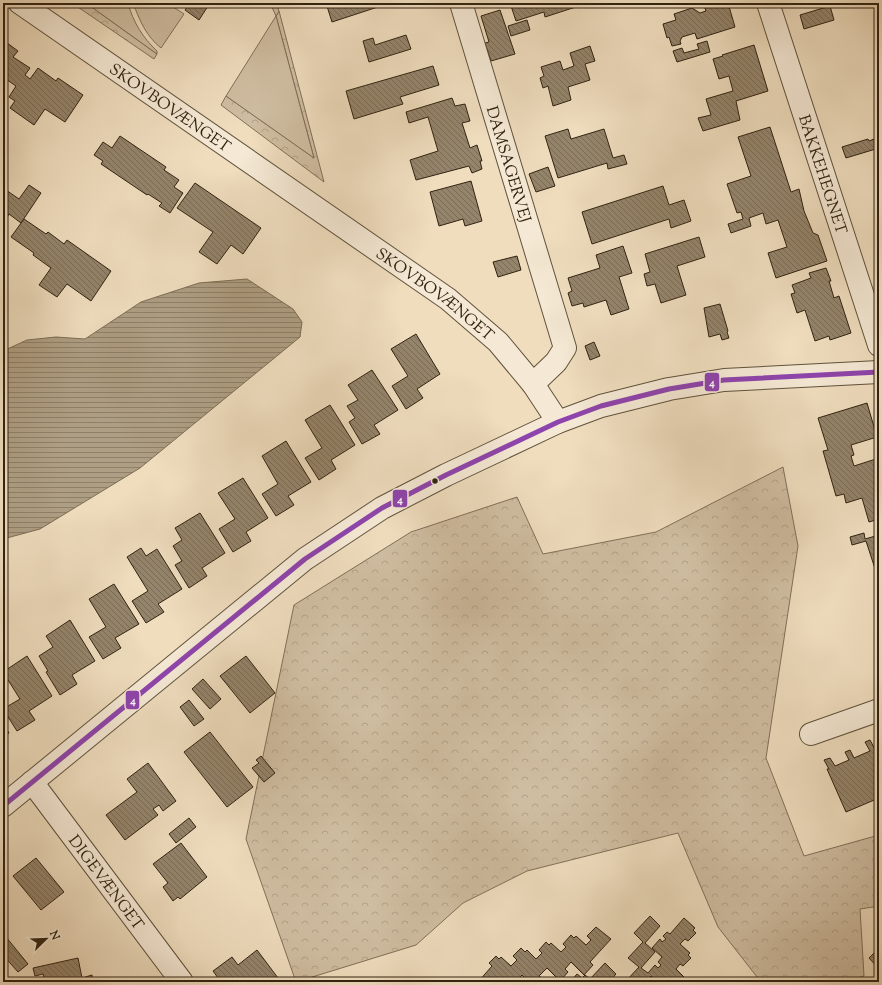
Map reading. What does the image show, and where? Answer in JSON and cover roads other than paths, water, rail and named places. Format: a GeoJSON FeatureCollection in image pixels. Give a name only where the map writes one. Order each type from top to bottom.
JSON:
{"type":"FeatureCollection","features":[{"type":"Feature","properties":{"kind":"street","name":"SKOVBOVÆNGET"},"geometry":{"type":"LineString","coordinates":[[20,3],[448,299],[498,342],[534,384],[558,422]]}},
{"type":"Feature","properties":{"kind":"street","name":"DAMSAGERVEJ"},"geometry":{"type":"LineString","coordinates":[[460,3],[565,348],[556,362],[534,384]]}},
{"type":"Feature","properties":{"kind":"street","name":"BAKKEHEGNET"},"geometry":{"type":"LineString","coordinates":[[768,3],[879,345]]}},
{"type":"Feature","properties":{"kind":"street"},"geometry":{"type":"LineString","coordinates":[[3,806],[305,559],[382,508],[446,475],[558,422],[601,406],[669,389],[724,380],[879,372]]}},
{"type":"Feature","properties":{"kind":"street"},"geometry":{"type":"LineString","coordinates":[[811,734],[879,710]]}},
{"type":"Feature","properties":{"kind":"street","name":"DIGEVÆNGET"},"geometry":{"type":"LineString","coordinates":[[32,782],[182,982]]}}]}
